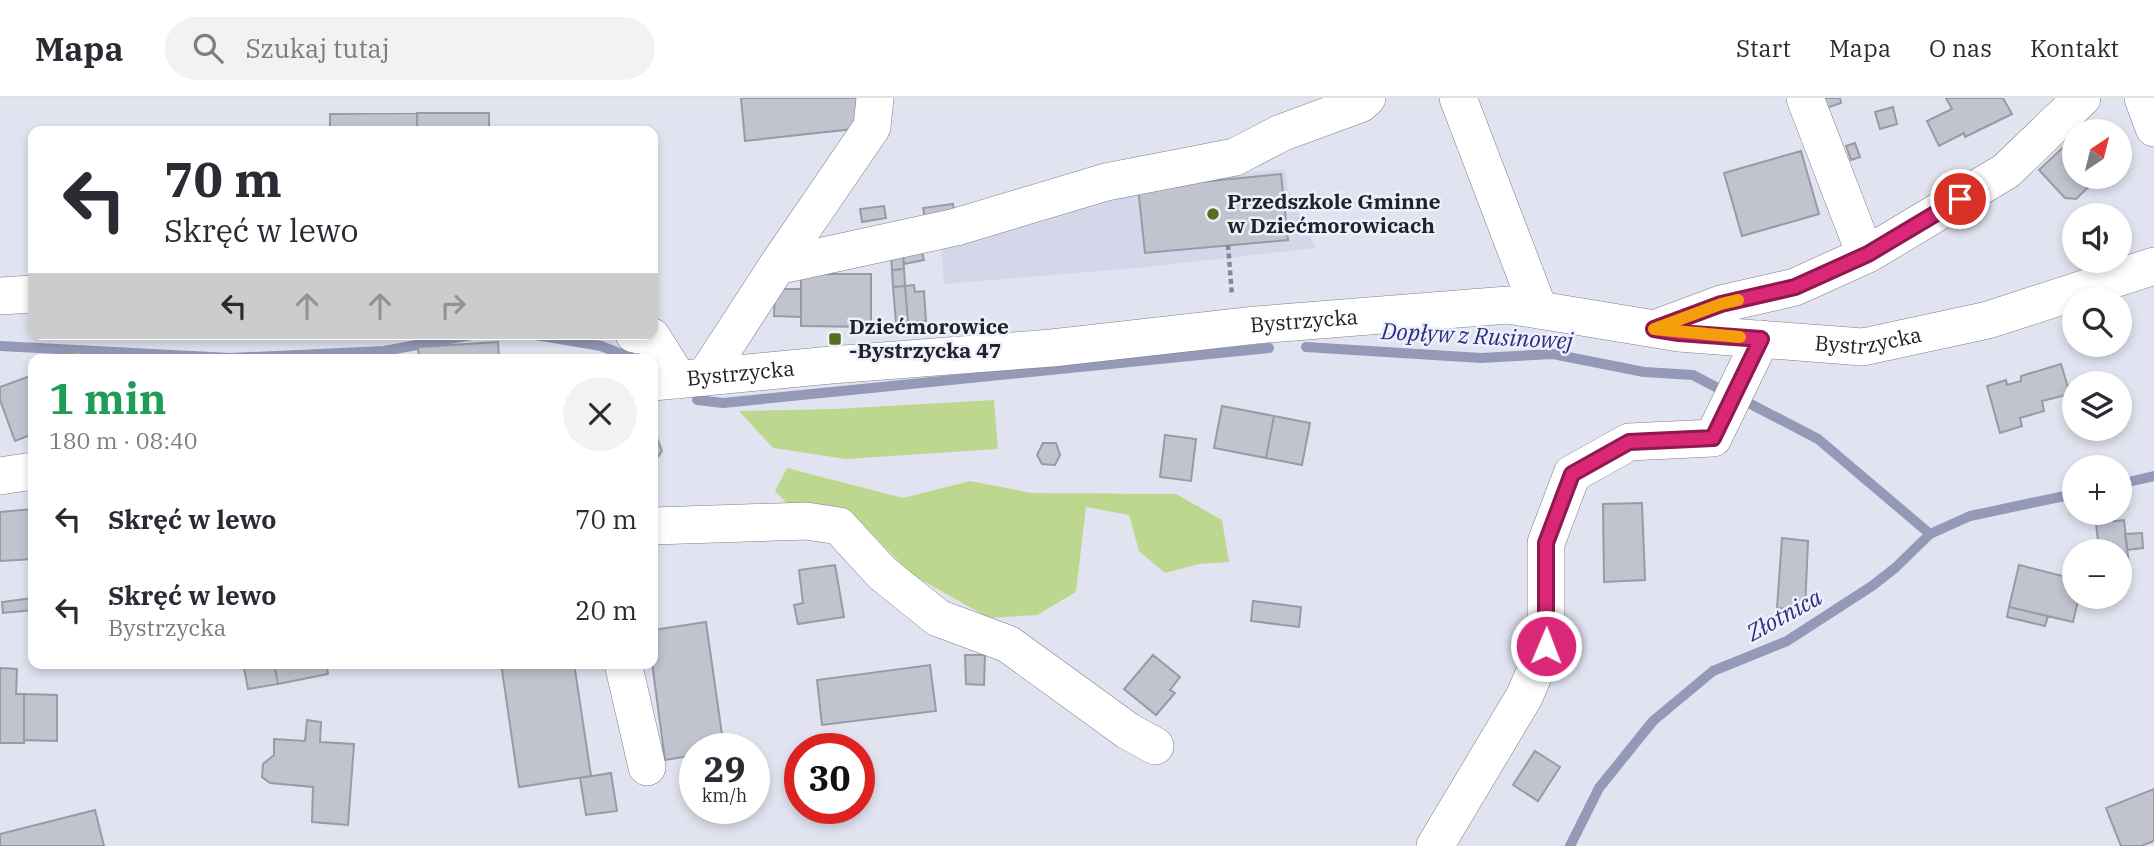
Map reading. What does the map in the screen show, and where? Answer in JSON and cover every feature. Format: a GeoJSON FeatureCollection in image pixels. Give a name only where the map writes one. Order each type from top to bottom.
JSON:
{"type":"FeatureCollection","features":[{"type":"Feature","properties":{"kind":"street"},"geometry":{"type":"LineString","coordinates":[[654,340],[679,380],[778,266],[872,127],[875,98]]}},
{"type":"Feature","properties":{"kind":"street"},"geometry":{"type":"LineString","coordinates":[[778,266],[956,227],[1106,182],[1235,157],[1281,133],[1360,104],[1367,98]]}},
{"type":"Feature","properties":{"kind":"street"},"geometry":{"type":"LineString","coordinates":[[1458,98],[1539,310]]}},
{"type":"Feature","properties":{"kind":"street"},"geometry":{"type":"LineString","coordinates":[[1805,98],[1865,254]]}},
{"type":"Feature","properties":{"kind":"street"},"geometry":{"type":"LineString","coordinates":[[1654,329],[1721,304],[1795,287],[1865,254],[2006,171],[2082,98]]}},
{"type":"Feature","properties":{"kind":"street"},"geometry":{"type":"LineString","coordinates":[[2143,98],[2154,128]]}},
{"type":"Feature","properties":{"kind":"street","name":"Bystrzycka"},"geometry":{"type":"LineString","coordinates":[[679,380],[1052,348],[1268,324],[1507,305],[1679,333],[1863,347],[1987,320],[2154,267]]}},
{"type":"Feature","properties":{"kind":"street"},"geometry":{"type":"LineString","coordinates":[[0,296],[28,294]]}},
{"type":"Feature","properties":{"kind":"street"},"geometry":{"type":"LineString","coordinates":[[1435,846],[1524,697],[1546,646],[1546,543],[1572,474],[1629,442],[1713,438],[1761,339]]}},
{"type":"Feature","properties":{"kind":"street"},"geometry":{"type":"LineString","coordinates":[[0,476],[28,472]]}},
{"type":"Feature","properties":{"kind":"street"},"geometry":{"type":"LineString","coordinates":[[658,526],[806,520],[839,526],[882,573],[938,618],[1008,644],[1128,731],[1156,746]]}},
{"type":"Feature","properties":{"kind":"street"},"geometry":{"type":"LineString","coordinates":[[624,669],[647,767]]}},
{"type":"Feature","properties":{"kind":"path"},"geometry":{"type":"LineString","coordinates":[[1228,245],[1232,298]]}},
{"type":"Feature","properties":{"kind":"shaded area"},"geometry":{"type":"Polygon","coordinates":[[[1285,169],[1288,189],[1316,248],[1138,268],[944,284],[941,237],[1143,183],[1285,169]]]}},
{"type":"Feature","properties":{"kind":"green space"},"geometry":{"type":"Polygon","coordinates":[[[994,400],[998,449],[846,459],[773,448],[739,411],[834,409],[994,400]]]}},
{"type":"Feature","properties":{"kind":"green space"},"geometry":{"type":"Polygon","coordinates":[[[787,468],[903,498],[970,481],[1032,493],[1176,494],[1222,520],[1229,562],[1199,564],[1165,573],[1139,551],[1129,515],[1086,507],[1076,592],[1037,615],[989,618],[911,574],[855,516],[794,511],[775,491],[787,468]]]}},
{"type":"Feature","properties":{"kind":"building"},"geometry":{"type":"Polygon","coordinates":[[[741,98],[859,98],[862,128],[745,141],[741,98]]]}},
{"type":"Feature","properties":{"kind":"building"},"geometry":{"type":"Polygon","coordinates":[[[1823,98],[1840,98],[1841,103],[1826,108],[1823,98]]]}},
{"type":"Feature","properties":{"kind":"building"},"geometry":{"type":"Polygon","coordinates":[[[1946,98],[2003,98],[2012,114],[1965,137],[1964,133],[1939,146],[1927,121],[1952,109],[1946,98]]]}},
{"type":"Feature","properties":{"kind":"building"},"geometry":{"type":"Polygon","coordinates":[[[1893,107],[1897,124],[1880,129],[1875,112],[1893,107]]]}},
{"type":"Feature","properties":{"kind":"building"},"geometry":{"type":"Polygon","coordinates":[[[417,113],[489,113],[489,126],[417,126],[417,113]]]}},
{"type":"Feature","properties":{"kind":"building"},"geometry":{"type":"Polygon","coordinates":[[[417,113],[417,126],[330,126],[330,114],[417,113]]]}},
{"type":"Feature","properties":{"kind":"building"},"geometry":{"type":"Polygon","coordinates":[[[1855,143],[1860,157],[1851,160],[1846,146],[1855,143]]]}},
{"type":"Feature","properties":{"kind":"building"},"geometry":{"type":"Polygon","coordinates":[[[2062,148],[2062,189],[2086,189],[2076,199],[2065,198],[2039,170],[2062,148]]]}},
{"type":"Feature","properties":{"kind":"building"},"geometry":{"type":"Polygon","coordinates":[[[1801,151],[1819,214],[1742,236],[1724,173],[1801,151]]]}},
{"type":"Feature","properties":{"kind":"building","name":"Przedszkole Gminne w Dziećmorowicach"},"geometry":{"type":"Polygon","coordinates":[[[1281,174],[1288,240],[1145,253],[1138,188],[1281,174]]]}},
{"type":"Feature","properties":{"kind":"building"},"geometry":{"type":"Polygon","coordinates":[[[953,204],[955,222],[926,226],[923,208],[953,204]]]}},
{"type":"Feature","properties":{"kind":"building"},"geometry":{"type":"Polygon","coordinates":[[[884,206],[886,218],[862,222],[860,209],[884,206]]]}},
{"type":"Feature","properties":{"kind":"building"},"geometry":{"type":"Polygon","coordinates":[[[921,249],[924,260],[904,264],[903,254],[921,249]]]}},
{"type":"Feature","properties":{"kind":"building"},"geometry":{"type":"Polygon","coordinates":[[[891,254],[903,254],[904,269],[892,270],[891,254]]]}},
{"type":"Feature","properties":{"kind":"building"},"geometry":{"type":"Polygon","coordinates":[[[904,269],[905,286],[893,287],[892,270],[904,269]]]}},
{"type":"Feature","properties":{"kind":"building"},"geometry":{"type":"Polygon","coordinates":[[[801,274],[871,274],[871,327],[801,326],[801,274]]]}},
{"type":"Feature","properties":{"kind":"building"},"geometry":{"type":"Polygon","coordinates":[[[914,285],[915,292],[924,291],[926,321],[908,322],[905,286],[914,285]]]}},
{"type":"Feature","properties":{"kind":"building"},"geometry":{"type":"Polygon","coordinates":[[[905,286],[908,322],[896,323],[893,287],[905,286]]]}},
{"type":"Feature","properties":{"kind":"building"},"geometry":{"type":"Polygon","coordinates":[[[775,289],[801,289],[801,317],[774,316],[775,289]]]}},
{"type":"Feature","properties":{"kind":"building"},"geometry":{"type":"Polygon","coordinates":[[[498,342],[499,354],[419,354],[418,347],[498,342]]]}},
{"type":"Feature","properties":{"kind":"building"},"geometry":{"type":"Polygon","coordinates":[[[2061,364],[2062,396],[2042,401],[2044,411],[2020,418],[2022,426],[2000,433],[1987,386],[2006,380],[2007,385],[2021,381],[2021,376],[2061,364]]]}},
{"type":"Feature","properties":{"kind":"building"},"geometry":{"type":"Polygon","coordinates":[[[28,377],[28,436],[15,441],[0,400],[0,387],[28,377]]]}},
{"type":"Feature","properties":{"kind":"building"},"geometry":{"type":"Polygon","coordinates":[[[1222,406],[1274,416],[1266,458],[1214,448],[1222,406]]]}},
{"type":"Feature","properties":{"kind":"building"},"geometry":{"type":"Polygon","coordinates":[[[1274,416],[1310,423],[1302,465],[1266,458],[1274,416]]]}},
{"type":"Feature","properties":{"kind":"building"},"geometry":{"type":"Polygon","coordinates":[[[1165,435],[1196,439],[1191,481],[1160,477],[1165,435]]]}},
{"type":"Feature","properties":{"kind":"building"},"geometry":{"type":"Polygon","coordinates":[[[658,441],[662,451],[658,457],[658,441]]]}},
{"type":"Feature","properties":{"kind":"building"},"geometry":{"type":"Polygon","coordinates":[[[1043,443],[1056,443],[1060,455],[1055,465],[1042,464],[1037,455],[1043,443]]]}},
{"type":"Feature","properties":{"kind":"building"},"geometry":{"type":"Polygon","coordinates":[[[1642,503],[1645,580],[1604,582],[1603,504],[1642,503]]]}},
{"type":"Feature","properties":{"kind":"building"},"geometry":{"type":"Polygon","coordinates":[[[28,509],[28,559],[0,561],[0,512],[28,509]]]}},
{"type":"Feature","properties":{"kind":"building"},"geometry":{"type":"Polygon","coordinates":[[[2096,525],[2125,525],[2126,539],[2098,539],[2096,525]]]}},
{"type":"Feature","properties":{"kind":"building"},"geometry":{"type":"Polygon","coordinates":[[[2142,533],[2143,548],[2132,549],[2132,539],[2126,539],[2125,534],[2142,533]]]}},
{"type":"Feature","properties":{"kind":"building"},"geometry":{"type":"Polygon","coordinates":[[[1782,538],[1808,541],[1805,610],[1777,608],[1782,538]]]}},
{"type":"Feature","properties":{"kind":"building"},"geometry":{"type":"Polygon","coordinates":[[[835,565],[844,617],[798,624],[794,605],[803,603],[799,570],[835,565]]]}},
{"type":"Feature","properties":{"kind":"building"},"geometry":{"type":"Polygon","coordinates":[[[2019,565],[2062,576],[2062,609],[2076,609],[2073,622],[2009,607],[2019,565]]]}},
{"type":"Feature","properties":{"kind":"building"},"geometry":{"type":"Polygon","coordinates":[[[28,599],[28,610],[3,613],[2,602],[28,599]]]}},
{"type":"Feature","properties":{"kind":"building"},"geometry":{"type":"Polygon","coordinates":[[[1253,601],[1301,607],[1299,627],[1251,621],[1253,601]]]}},
{"type":"Feature","properties":{"kind":"building"},"geometry":{"type":"Polygon","coordinates":[[[2009,607],[2048,616],[2045,626],[2007,617],[2009,607]]]}},
{"type":"Feature","properties":{"kind":"building"},"geometry":{"type":"Polygon","coordinates":[[[706,622],[722,733],[679,733],[679,758],[665,760],[653,669],[658,669],[658,629],[706,622]]]}},
{"type":"Feature","properties":{"kind":"building"},"geometry":{"type":"Polygon","coordinates":[[[965,655],[985,655],[984,685],[966,684],[965,655]]]}},
{"type":"Feature","properties":{"kind":"building"},"geometry":{"type":"Polygon","coordinates":[[[1153,655],[1180,677],[1170,690],[1175,693],[1156,715],[1124,689],[1153,655]]]}},
{"type":"Feature","properties":{"kind":"building"},"geometry":{"type":"Polygon","coordinates":[[[930,665],[936,711],[822,725],[817,680],[930,665]]]}},
{"type":"Feature","properties":{"kind":"building"},"geometry":{"type":"Polygon","coordinates":[[[0,668],[17,669],[16,694],[24,694],[24,743],[0,743],[0,668]]]}},
{"type":"Feature","properties":{"kind":"building"},"geometry":{"type":"Polygon","coordinates":[[[244,669],[275,669],[278,684],[248,689],[244,669]]]}},
{"type":"Feature","properties":{"kind":"building"},"geometry":{"type":"Polygon","coordinates":[[[275,669],[327,669],[328,674],[278,684],[275,669]]]}},
{"type":"Feature","properties":{"kind":"building"},"geometry":{"type":"Polygon","coordinates":[[[502,669],[575,669],[591,776],[519,787],[502,669]]]}},
{"type":"Feature","properties":{"kind":"building"},"geometry":{"type":"Polygon","coordinates":[[[24,694],[57,695],[57,741],[24,740],[24,694]]]}},
{"type":"Feature","properties":{"kind":"building"},"geometry":{"type":"Polygon","coordinates":[[[307,720],[321,722],[320,742],[354,744],[348,825],[312,822],[313,787],[270,783],[262,777],[263,764],[274,755],[274,739],[305,741],[307,720]]]}},
{"type":"Feature","properties":{"kind":"building"},"geometry":{"type":"Polygon","coordinates":[[[1535,751],[1560,767],[1538,801],[1513,785],[1535,751]]]}},
{"type":"Feature","properties":{"kind":"building"},"geometry":{"type":"Polygon","coordinates":[[[611,773],[617,811],[586,815],[580,778],[611,773]]]}},
{"type":"Feature","properties":{"kind":"building"},"geometry":{"type":"Polygon","coordinates":[[[2154,789],[2154,841],[2141,846],[2121,846],[2106,808],[2154,789]]]}},
{"type":"Feature","properties":{"kind":"building"},"geometry":{"type":"Polygon","coordinates":[[[95,810],[104,846],[0,846],[0,834],[95,810]]]}},
{"type":"Feature","properties":{"kind":"waterway","name":"Dopływ z Rusinowej"},"geometry":{"type":"LineString","coordinates":[[318,354],[384,351],[444,340]]}},
{"type":"Feature","properties":{"kind":"waterway","name":"Dopływ z Rusinowej"},"geometry":{"type":"LineString","coordinates":[[566,340],[601,346],[621,354]]}},
{"type":"Feature","properties":{"kind":"waterway","name":"Dopływ z Rusinowej"},"geometry":{"type":"LineString","coordinates":[[0,346],[153,354]]}},
{"type":"Feature","properties":{"kind":"waterway","name":"Dopływ z Rusinowej"},"geometry":{"type":"LineString","coordinates":[[1306,347],[1481,358],[1553,354],[1644,372],[1693,375],[1727,393]]}},
{"type":"Feature","properties":{"kind":"waterway","name":"Dopływ z Rusinowej"},"geometry":{"type":"LineString","coordinates":[[697,400],[723,403],[1269,348]]}},
{"type":"Feature","properties":{"kind":"waterway","name":"Dopływ z Rusinowej"},"geometry":{"type":"LineString","coordinates":[[1741,399],[1818,439],[1930,534]]}},
{"type":"Feature","properties":{"kind":"waterway","name":"Złotnica"},"geometry":{"type":"LineString","coordinates":[[2132,481],[2154,476]]}},
{"type":"Feature","properties":{"kind":"waterway","name":"Złotnica"},"geometry":{"type":"LineString","coordinates":[[1570,846],[1599,788],[1653,721],[1713,671],[1787,641],[1872,586],[1930,534],[1970,516],[2062,497]]}},
{"type":"Feature","properties":{"kind":"slow traffic"},"geometry":{"type":"LineString","coordinates":[[1738,300],[1654,329],[1740,337]]}},
{"type":"Feature","properties":{"kind":"place","name":"Przedszkole Gminne w Dziećmorowicach"},"geometry":{"type":"Point","coordinates":[1213,214]}},
{"type":"Feature","properties":{"kind":"place","name":"Dziećmorowice -Bystrzycka 47"},"geometry":{"type":"Point","coordinates":[835,339]}},
{"type":"Feature","properties":{"kind":"route"},"geometry":{"type":"LineString","coordinates":[[1546,646],[1546,543],[1572,474],[1629,442],[1713,438],[1761,339],[1654,329],[1721,304],[1795,287],[1868,254],[1960,199]]}}]}
